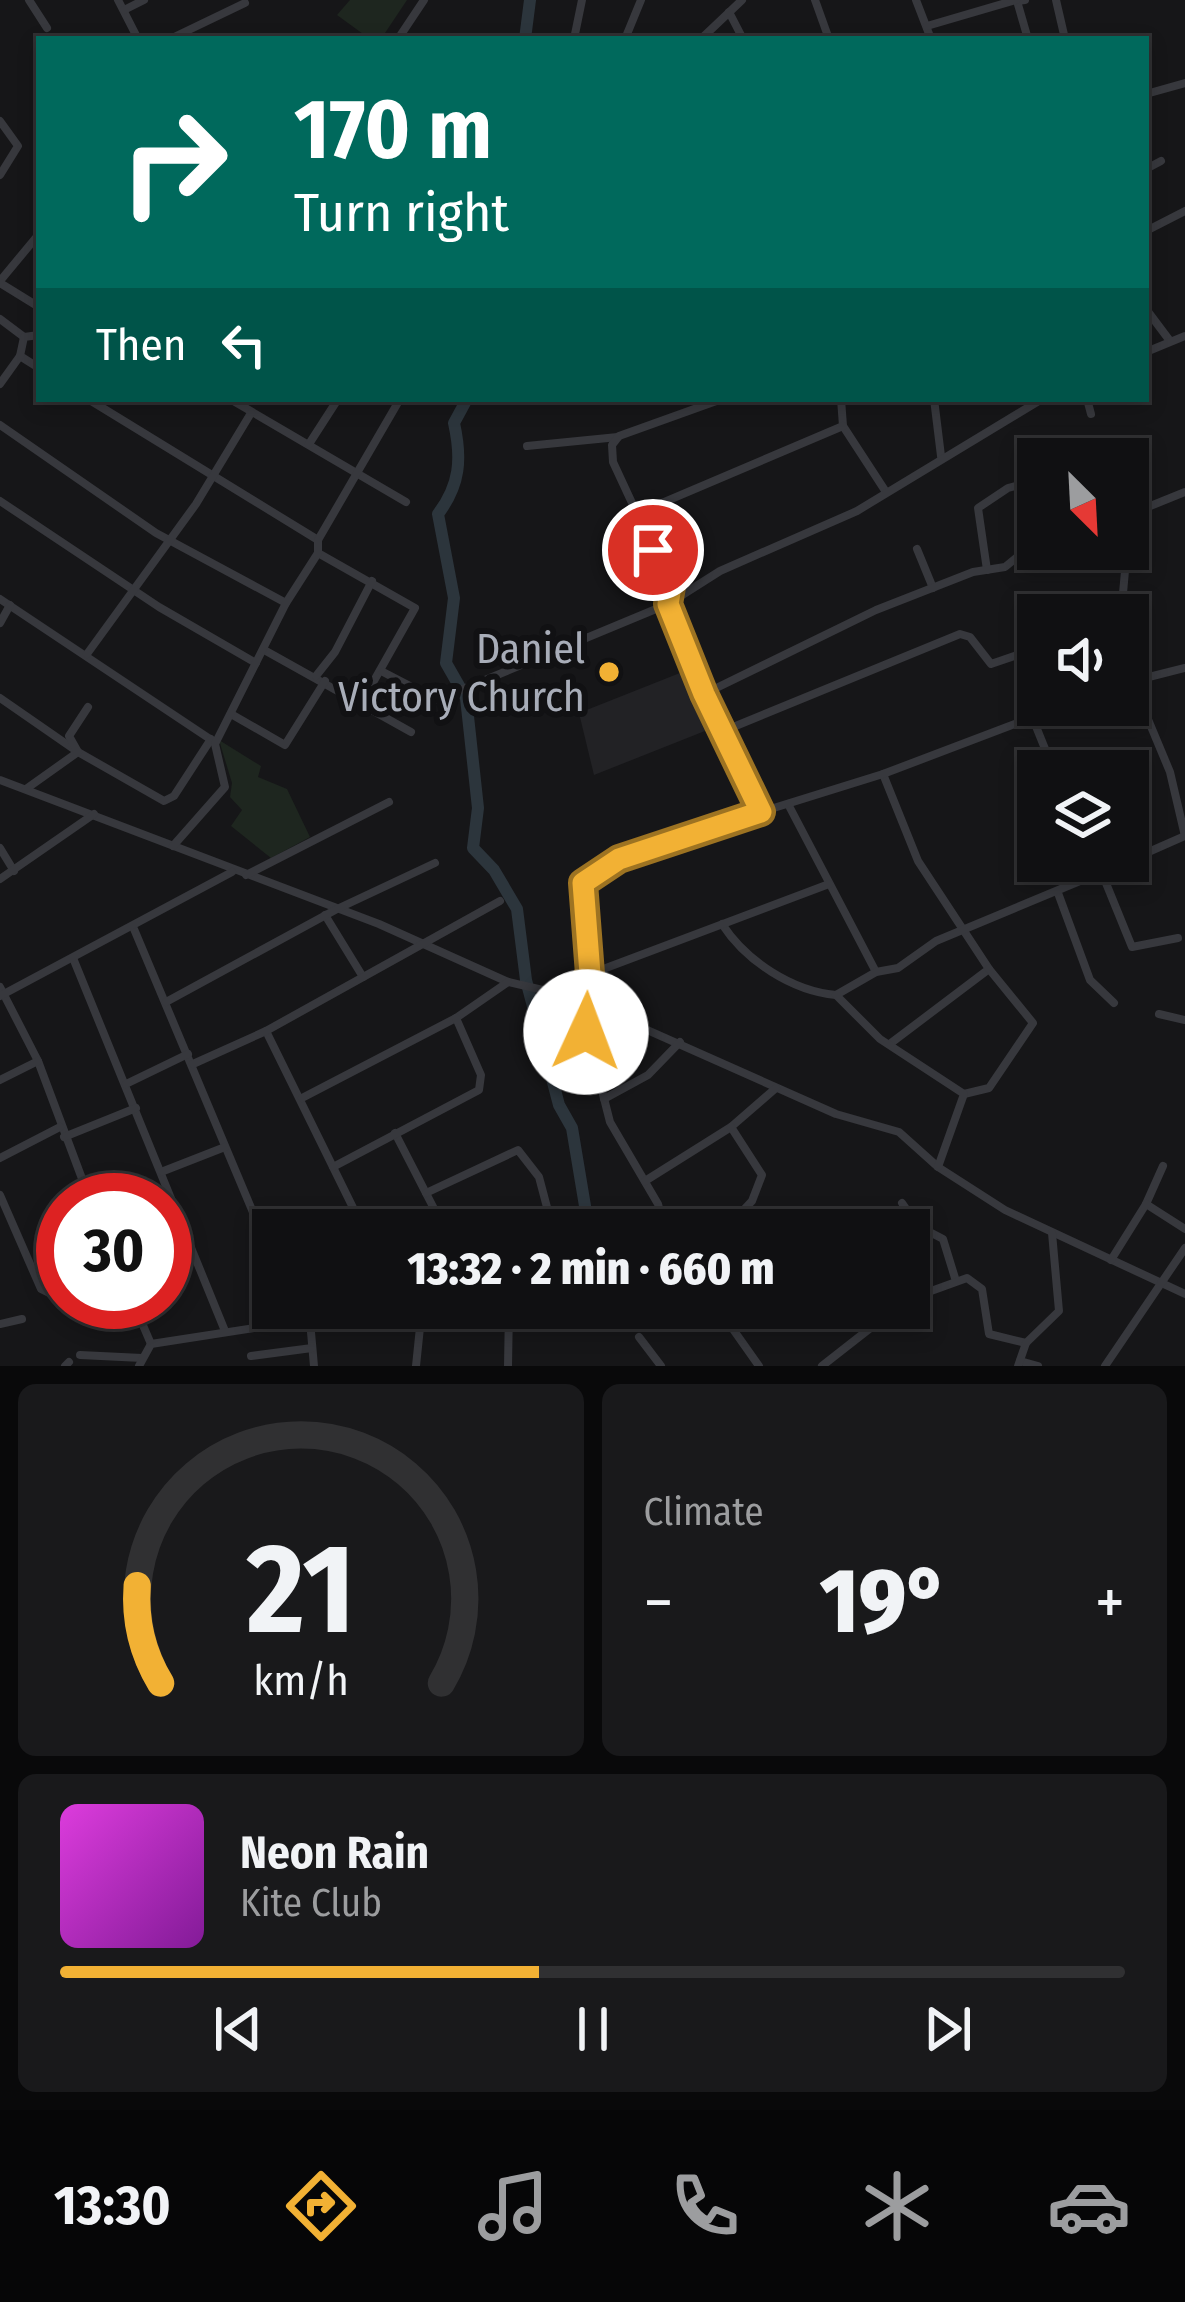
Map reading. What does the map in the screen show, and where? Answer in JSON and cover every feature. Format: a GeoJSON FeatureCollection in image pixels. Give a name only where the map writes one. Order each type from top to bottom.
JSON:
{"type":"FeatureCollection","features":[{"type":"Feature","properties":{"kind":"street"},"geometry":{"type":"LineString","coordinates":[[29,0],[46,28]]}},
{"type":"Feature","properties":{"kind":"street"},"geometry":{"type":"LineString","coordinates":[[118,0],[137,36]]}},
{"type":"Feature","properties":{"kind":"street"},"geometry":{"type":"LineString","coordinates":[[124,10],[145,0]]}},
{"type":"Feature","properties":{"kind":"street"},"geometry":{"type":"LineString","coordinates":[[400,36],[424,0]]}},
{"type":"Feature","properties":{"kind":"street"},"geometry":{"type":"LineString","coordinates":[[575,36],[582,0]]}},
{"type":"Feature","properties":{"kind":"street"},"geometry":{"type":"LineString","coordinates":[[626,36],[641,0]]}},
{"type":"Feature","properties":{"kind":"street"},"geometry":{"type":"LineString","coordinates":[[704,36],[742,0]]}},
{"type":"Feature","properties":{"kind":"street"},"geometry":{"type":"LineString","coordinates":[[815,0],[828,36]]}},
{"type":"Feature","properties":{"kind":"street"},"geometry":{"type":"LineString","coordinates":[[916,0],[930,36]]}},
{"type":"Feature","properties":{"kind":"street"},"geometry":{"type":"LineString","coordinates":[[927,26],[1019,0],[1027,36]]}},
{"type":"Feature","properties":{"kind":"street"},"geometry":{"type":"LineString","coordinates":[[1056,0],[1064,36]]}},
{"type":"Feature","properties":{"kind":"street"},"geometry":{"type":"LineString","coordinates":[[176,36],[245,3]]}},
{"type":"Feature","properties":{"kind":"street"},"geometry":{"type":"LineString","coordinates":[[730,12],[741,36]]}},
{"type":"Feature","properties":{"kind":"street"},"geometry":{"type":"LineString","coordinates":[[1149,93],[1185,83]]}},
{"type":"Feature","properties":{"kind":"street"},"geometry":{"type":"LineString","coordinates":[[0,122],[18,146],[0,175]]}},
{"type":"Feature","properties":{"kind":"street"},"geometry":{"type":"LineString","coordinates":[[1149,167],[1161,161]]}},
{"type":"Feature","properties":{"kind":"street"},"geometry":{"type":"LineString","coordinates":[[1149,229],[1185,211]]}},
{"type":"Feature","properties":{"kind":"street"},"geometry":{"type":"LineString","coordinates":[[36,238],[0,282],[36,305]]}},
{"type":"Feature","properties":{"kind":"street"},"geometry":{"type":"LineString","coordinates":[[1149,316],[1171,342]]}},
{"type":"Feature","properties":{"kind":"street"},"geometry":{"type":"LineString","coordinates":[[0,319],[24,337],[36,335]]}},
{"type":"Feature","properties":{"kind":"street"},"geometry":{"type":"LineString","coordinates":[[1149,351],[1185,336]]}},
{"type":"Feature","properties":{"kind":"street"},"geometry":{"type":"LineString","coordinates":[[0,384],[20,356],[24,337]]}},
{"type":"Feature","properties":{"kind":"street"},"geometry":{"type":"LineString","coordinates":[[20,356],[36,366]]}},
{"type":"Feature","properties":{"kind":"street"},"geometry":{"type":"LineString","coordinates":[[93,402],[318,540]]}},
{"type":"Feature","properties":{"kind":"street"},"geometry":{"type":"LineString","coordinates":[[234,402],[406,502]]}},
{"type":"Feature","properties":{"kind":"street"},"geometry":{"type":"LineString","coordinates":[[309,444],[336,402]]}},
{"type":"Feature","properties":{"kind":"street"},"geometry":{"type":"LineString","coordinates":[[0,698],[78,752],[164,801],[174,796],[231,714],[286,603],[318,553],[318,540],[398,402]]}},
{"type":"Feature","properties":{"kind":"street"},"geometry":{"type":"LineString","coordinates":[[674,412],[677,402]]}},
{"type":"Feature","properties":{"kind":"street"},"geometry":{"type":"LineString","coordinates":[[527,446],[619,436],[711,402]]}},
{"type":"Feature","properties":{"kind":"street"},"geometry":{"type":"LineString","coordinates":[[841,402],[843,426],[887,493]]}},
{"type":"Feature","properties":{"kind":"street"},"geometry":{"type":"LineString","coordinates":[[934,402],[941,456]]}},
{"type":"Feature","properties":{"kind":"street"},"geometry":{"type":"LineString","coordinates":[[383,672],[437,700],[503,675],[668,604],[721,571],[839,520],[1035,402]]}},
{"type":"Feature","properties":{"kind":"street"},"geometry":{"type":"LineString","coordinates":[[1089,402],[1091,414]]}},
{"type":"Feature","properties":{"kind":"street"},"geometry":{"type":"LineString","coordinates":[[87,654],[170,539],[250,413]]}},
{"type":"Feature","properties":{"kind":"street"},"geometry":{"type":"LineString","coordinates":[[0,425],[170,539],[286,603]]}},
{"type":"Feature","properties":{"kind":"street"},"geometry":{"type":"LineString","coordinates":[[636,514],[843,426]]}},
{"type":"Feature","properties":{"kind":"street"},"geometry":{"type":"LineString","coordinates":[[619,436],[613,445],[613,461],[671,587],[668,604],[704,694],[761,812]]}},
{"type":"Feature","properties":{"kind":"street"},"geometry":{"type":"LineString","coordinates":[[987,570],[978,508],[1017,486]]}},
{"type":"Feature","properties":{"kind":"street"},"geometry":{"type":"LineString","coordinates":[[1149,507],[1185,492]]}},
{"type":"Feature","properties":{"kind":"street"},"geometry":{"type":"LineString","coordinates":[[0,501],[256,664]]}},
{"type":"Feature","properties":{"kind":"street"},"geometry":{"type":"LineString","coordinates":[[917,549],[933,589]]}},
{"type":"Feature","properties":{"kind":"street"},"geometry":{"type":"LineString","coordinates":[[318,553],[415,608],[362,702]]}},
{"type":"Feature","properties":{"kind":"street"},"geometry":{"type":"LineString","coordinates":[[704,694],[876,610],[1005,567],[1017,557]]}},
{"type":"Feature","properties":{"kind":"street"},"geometry":{"type":"LineString","coordinates":[[231,714],[285,745],[372,581]]}},
{"type":"Feature","properties":{"kind":"street"},"geometry":{"type":"LineString","coordinates":[[0,599],[213,742],[225,787],[173,846]]}},
{"type":"Feature","properties":{"kind":"street"},"geometry":{"type":"LineString","coordinates":[[0,623],[10,605]]}},
{"type":"Feature","properties":{"kind":"street"},"geometry":{"type":"LineString","coordinates":[[721,732],[960,634],[970,637],[991,664],[1017,656]]}},
{"type":"Feature","properties":{"kind":"street"},"geometry":{"type":"LineString","coordinates":[[266,651],[411,732]]}},
{"type":"Feature","properties":{"kind":"street"},"geometry":{"type":"LineString","coordinates":[[1149,677],[1185,668]]}},
{"type":"Feature","properties":{"kind":"street"},"geometry":{"type":"LineString","coordinates":[[78,752],[70,736],[88,706]]}},
{"type":"Feature","properties":{"kind":"street"},"geometry":{"type":"LineString","coordinates":[[656,1209],[604,1099],[576,999],[590,974],[583,883],[593,872],[1017,725]]}},
{"type":"Feature","properties":{"kind":"street"},"geometry":{"type":"LineString","coordinates":[[1149,725],[1170,772],[1185,836],[1149,852]]}},
{"type":"Feature","properties":{"kind":"street"},"geometry":{"type":"LineString","coordinates":[[26,789],[78,752]]}},
{"type":"Feature","properties":{"kind":"street"},"geometry":{"type":"LineString","coordinates":[[722,924],[733,940],[769,970],[796,985],[836,995],[880,1039],[964,1094],[988,1088],[1033,1023],[989,969],[918,861],[884,774]]}},
{"type":"Feature","properties":{"kind":"street"},"geometry":{"type":"LineString","coordinates":[[0,780],[337,909],[508,982],[576,999],[872,1128],[899,1132],[938,1166],[1052,1233],[1185,1294]]}},
{"type":"Feature","properties":{"kind":"street"},"geometry":{"type":"LineString","coordinates":[[246,875],[389,802]]}},
{"type":"Feature","properties":{"kind":"street"},"geometry":{"type":"LineString","coordinates":[[788,804],[876,972]]}},
{"type":"Feature","properties":{"kind":"street"},"geometry":{"type":"LineString","coordinates":[[0,879],[94,814]]}},
{"type":"Feature","properties":{"kind":"street"},"geometry":{"type":"LineString","coordinates":[[0,848],[14,871]]}},
{"type":"Feature","properties":{"kind":"street"},"geometry":{"type":"LineString","coordinates":[[166,1002],[325,915],[435,863]]}},
{"type":"Feature","properties":{"kind":"street"},"geometry":{"type":"LineString","coordinates":[[79,1173],[38,1061],[1,992],[134,928],[233,871]]}},
{"type":"Feature","properties":{"kind":"street"},"geometry":{"type":"LineString","coordinates":[[836,995],[876,972],[898,968],[915,952],[1081,882]]}},
{"type":"Feature","properties":{"kind":"street"},"geometry":{"type":"LineString","coordinates":[[1105,882],[1132,947],[1178,938]]}},
{"type":"Feature","properties":{"kind":"street"},"geometry":{"type":"LineString","coordinates":[[590,974],[829,884]]}},
{"type":"Feature","properties":{"kind":"street"},"geometry":{"type":"LineString","coordinates":[[1058,892],[1090,980],[1114,1003]]}},
{"type":"Feature","properties":{"kind":"street"},"geometry":{"type":"LineString","coordinates":[[126,1084],[266,1031],[500,901]]}},
{"type":"Feature","properties":{"kind":"street"},"geometry":{"type":"LineString","coordinates":[[325,915],[363,977]]}},
{"type":"Feature","properties":{"kind":"street"},"geometry":{"type":"LineString","coordinates":[[134,928],[252,1211]]}},
{"type":"Feature","properties":{"kind":"street"},"geometry":{"type":"LineString","coordinates":[[73,958],[161,1172],[225,1147]]}},
{"type":"Feature","properties":{"kind":"street"},"geometry":{"type":"LineString","coordinates":[[891,1043],[989,969]]}},
{"type":"Feature","properties":{"kind":"street"},"geometry":{"type":"LineString","coordinates":[[302,1098],[456,1018],[508,982]]}},
{"type":"Feature","properties":{"kind":"street"},"geometry":{"type":"LineString","coordinates":[[1159,1014],[1185,1020]]}},
{"type":"Feature","properties":{"kind":"street"},"geometry":{"type":"LineString","coordinates":[[333,1167],[479,1090],[481,1075],[456,1018]]}},
{"type":"Feature","properties":{"kind":"street"},"geometry":{"type":"LineString","coordinates":[[266,1031],[354,1209]]}},
{"type":"Feature","properties":{"kind":"street"},"geometry":{"type":"LineString","coordinates":[[604,1099],[648,1075],[680,1042]]}},
{"type":"Feature","properties":{"kind":"street"},"geometry":{"type":"LineString","coordinates":[[0,1080],[38,1061]]}},
{"type":"Feature","properties":{"kind":"street"},"geometry":{"type":"LineString","coordinates":[[645,1181],[731,1126],[776,1088]]}},
{"type":"Feature","properties":{"kind":"street"},"geometry":{"type":"LineString","coordinates":[[938,1166],[964,1094]]}},
{"type":"Feature","properties":{"kind":"street"},"geometry":{"type":"LineString","coordinates":[[0,1158],[136,1108]]}},
{"type":"Feature","properties":{"kind":"street"},"geometry":{"type":"LineString","coordinates":[[731,1126],[762,1175],[745,1209]]}},
{"type":"Feature","properties":{"kind":"street"},"geometry":{"type":"LineString","coordinates":[[395,1133],[434,1209]]}},
{"type":"Feature","properties":{"kind":"street"},"geometry":{"type":"LineString","coordinates":[[426,1193],[518,1150],[539,1177],[547,1209]]}},
{"type":"Feature","properties":{"kind":"street"},"geometry":{"type":"LineString","coordinates":[[1111,1260],[1163,1166]]}},
{"type":"Feature","properties":{"kind":"street"},"geometry":{"type":"LineString","coordinates":[[0,1195],[36,1281]]}},
{"type":"Feature","properties":{"kind":"street"},"geometry":{"type":"LineString","coordinates":[[902,1203],[918,1226],[943,1239],[955,1278]]}},
{"type":"Feature","properties":{"kind":"street"},"geometry":{"type":"LineString","coordinates":[[1146,1204],[1185,1229]]}},
{"type":"Feature","properties":{"kind":"street"},"geometry":{"type":"LineString","coordinates":[[1038,1366],[1019,1363],[1026,1343],[1060,1307],[1052,1233]]}},
{"type":"Feature","properties":{"kind":"street"},"geometry":{"type":"LineString","coordinates":[[1105,1366],[1158,1280],[1185,1248]]}},
{"type":"Feature","properties":{"kind":"street"},"geometry":{"type":"LineString","coordinates":[[192,1249],[225,1331]]}},
{"type":"Feature","properties":{"kind":"street"},"geometry":{"type":"LineString","coordinates":[[930,1289],[955,1278],[980,1284],[989,1334],[1026,1343]]}},
{"type":"Feature","properties":{"kind":"street"},"geometry":{"type":"LineString","coordinates":[[0,1324],[22,1319]]}},
{"type":"Feature","properties":{"kind":"street"},"geometry":{"type":"LineString","coordinates":[[80,1355],[140,1362],[151,1344],[252,1328]]}},
{"type":"Feature","properties":{"kind":"street"},"geometry":{"type":"LineString","coordinates":[[145,1329],[151,1344]]}},
{"type":"Feature","properties":{"kind":"street"},"geometry":{"type":"LineString","coordinates":[[307,1329],[314,1366]]}},
{"type":"Feature","properties":{"kind":"street"},"geometry":{"type":"LineString","coordinates":[[416,1366],[420,1329]]}},
{"type":"Feature","properties":{"kind":"street"},"geometry":{"type":"LineString","coordinates":[[508,1366],[509,1329]]}},
{"type":"Feature","properties":{"kind":"street"},"geometry":{"type":"LineString","coordinates":[[733,1329],[759,1366]]}},
{"type":"Feature","properties":{"kind":"street"},"geometry":{"type":"LineString","coordinates":[[822,1366],[869,1329]]}},
{"type":"Feature","properties":{"kind":"street"},"geometry":{"type":"LineString","coordinates":[[639,1336],[661,1366]]}},
{"type":"Feature","properties":{"kind":"street"},"geometry":{"type":"LineString","coordinates":[[251,1356],[312,1348]]}},
{"type":"Feature","properties":{"kind":"shaded area"},"geometry":{"type":"Polygon","coordinates":[[[350,0],[407,0],[383,36],[366,36],[337,15],[350,0]]]}},
{"type":"Feature","properties":{"kind":"shaded area"},"geometry":{"type":"Polygon","coordinates":[[[690,669],[715,727],[594,775],[579,713],[690,669]]]}},
{"type":"Feature","properties":{"kind":"shaded area"},"geometry":{"type":"Polygon","coordinates":[[[219,740],[261,766],[258,777],[287,789],[310,837],[271,858],[231,826],[242,810],[230,797],[232,783],[219,740]]]}},
{"type":"Feature","properties":{"kind":"waterway"},"geometry":{"type":"LineString","coordinates":[[525,36],[530,0]]}},
{"type":"Feature","properties":{"kind":"waterway"},"geometry":{"type":"LineString","coordinates":[[465,402],[454,423],[455,482],[438,514],[454,598],[446,663],[466,698],[478,808],[473,848],[494,870],[517,909],[526,980],[559,1105],[572,1128],[586,1209]]}},
{"type":"Feature","properties":{"kind":"place","name":"Daniel Victory Church"},"geometry":{"type":"Point","coordinates":[609,672]}},
{"type":"Feature","properties":{"kind":"route"},"geometry":{"type":"LineString","coordinates":[[586,1032],[579,1000],[573,997],[582,992],[590,974],[583,883],[593,872],[619,859],[718,831],[761,812],[704,694],[668,604],[671,587],[653,550]]}}]}
